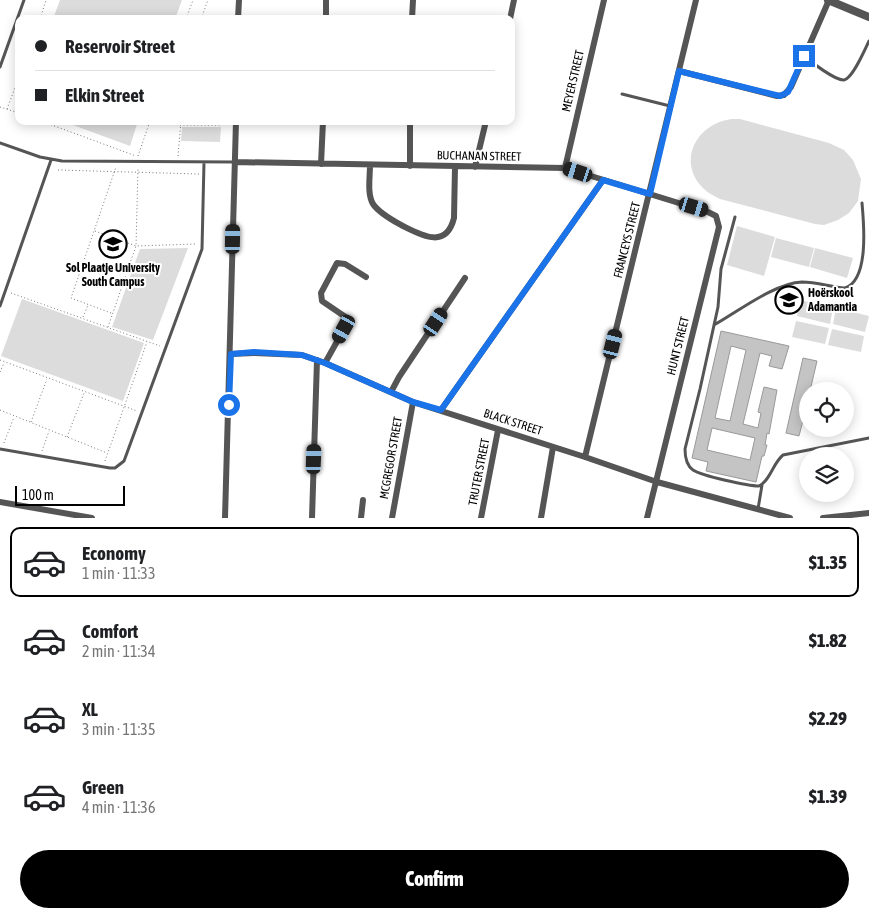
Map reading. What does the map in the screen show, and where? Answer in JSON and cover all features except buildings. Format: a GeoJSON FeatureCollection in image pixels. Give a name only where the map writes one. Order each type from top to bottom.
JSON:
{"type":"FeatureCollection","features":[{"type":"Feature","properties":{"kind":"street"},"geometry":{"type":"LineString","coordinates":[[238,15],[239,0]]}},
{"type":"Feature","properties":{"kind":"street"},"geometry":{"type":"LineString","coordinates":[[326,0],[326,15]]}},
{"type":"Feature","properties":{"kind":"street"},"geometry":{"type":"LineString","coordinates":[[412,15],[413,0]]}},
{"type":"Feature","properties":{"kind":"street"},"geometry":{"type":"LineString","coordinates":[[511,15],[514,0]]}},
{"type":"Feature","properties":{"kind":"street","name":"MEYER STREET"},"geometry":{"type":"LineString","coordinates":[[565,168],[604,0]]}},
{"type":"Feature","properties":{"kind":"street","name":"FRANCEYS STREET"},"geometry":{"type":"LineString","coordinates":[[585,457],[696,0]]}},
{"type":"Feature","properties":{"kind":"street"},"geometry":{"type":"LineString","coordinates":[[679,71],[780,96],[788,92],[828,0],[869,17]]}},
{"type":"Feature","properties":{"kind":"street"},"geometry":{"type":"LineString","coordinates":[[225,518],[236,125]]}},
{"type":"Feature","properties":{"kind":"street"},"geometry":{"type":"LineString","coordinates":[[321,164],[322,125]]}},
{"type":"Feature","properties":{"kind":"street"},"geometry":{"type":"LineString","coordinates":[[410,125],[410,166]]}},
{"type":"Feature","properties":{"kind":"street"},"geometry":{"type":"LineString","coordinates":[[475,167],[485,125]]}},
{"type":"Feature","properties":{"kind":"street","name":"BUCHANAN STREET"},"geometry":{"type":"LineString","coordinates":[[235,162],[565,168],[716,216]]}},
{"type":"Feature","properties":{"kind":"street"},"geometry":{"type":"LineString","coordinates":[[370,165],[371,198],[374,205],[393,220],[428,238],[436,238],[446,234],[453,225],[455,167]]}},
{"type":"Feature","properties":{"kind":"street"},"geometry":{"type":"LineString","coordinates":[[441,410],[603,180]]}},
{"type":"Feature","properties":{"kind":"street","name":"HUNT STREET"},"geometry":{"type":"LineString","coordinates":[[647,518],[719,227],[716,216]]}},
{"type":"Feature","properties":{"kind":"street"},"geometry":{"type":"LineString","coordinates":[[325,363],[344,329],[347,318],[322,301],[321,293],[338,263],[345,264],[366,277]]}},
{"type":"Feature","properties":{"kind":"street"},"geometry":{"type":"LineString","coordinates":[[391,392],[465,278]]}},
{"type":"Feature","properties":{"kind":"street","name":"BLACK STREET"},"geometry":{"type":"LineString","coordinates":[[231,354],[293,354],[317,360],[413,402],[657,482],[775,516],[790,518]]}},
{"type":"Feature","properties":{"kind":"street"},"geometry":{"type":"LineString","coordinates":[[312,518],[317,360]]}},
{"type":"Feature","properties":{"kind":"street","name":"MCGREGOR STREET"},"geometry":{"type":"LineString","coordinates":[[392,518],[413,402]]}},
{"type":"Feature","properties":{"kind":"street","name":"TRUTER STREET"},"geometry":{"type":"LineString","coordinates":[[481,518],[498,430]]}},
{"type":"Feature","properties":{"kind":"street"},"geometry":{"type":"LineString","coordinates":[[541,518],[553,447]]}},
{"type":"Feature","properties":{"kind":"street"},"geometry":{"type":"LineString","coordinates":[[361,518],[363,500]]}},
{"type":"Feature","properties":{"kind":"street"},"geometry":{"type":"LineString","coordinates":[[0,502],[92,518]]}},
{"type":"Feature","properties":{"kind":"street"},"geometry":{"type":"LineString","coordinates":[[823,518],[869,513]]}},
{"type":"Feature","properties":{"kind":"lane"},"geometry":{"type":"LineString","coordinates":[[19,15],[24,0]]}},
{"type":"Feature","properties":{"kind":"lane"},"geometry":{"type":"LineString","coordinates":[[0,67],[15,25]]}},
{"type":"Feature","properties":{"kind":"lane"},"geometry":{"type":"LineString","coordinates":[[804,56],[830,75],[843,80],[847,79],[854,70],[869,40]]}},
{"type":"Feature","properties":{"kind":"lane"},"geometry":{"type":"LineString","coordinates":[[622,94],[671,106]]}},
{"type":"Feature","properties":{"kind":"lane"},"geometry":{"type":"LineString","coordinates":[[0,143],[51,160],[235,162]]}},
{"type":"Feature","properties":{"kind":"lane"},"geometry":{"type":"LineString","coordinates":[[0,306],[51,160]]}},
{"type":"Feature","properties":{"kind":"lane"},"geometry":{"type":"LineString","coordinates":[[1,450],[103,467],[115,468],[124,461],[202,249],[204,162]]}},
{"type":"Feature","properties":{"kind":"lane"},"geometry":{"type":"LineString","coordinates":[[714,325],[782,286],[802,282],[845,288],[850,287],[862,273],[864,261],[866,238],[862,204]]}},
{"type":"Feature","properties":{"kind":"lane"},"geometry":{"type":"LineString","coordinates":[[735,217],[721,269],[718,307],[685,449],[685,457],[689,466],[702,474],[754,486],[762,485]]}},
{"type":"Feature","properties":{"kind":"lane"},"geometry":{"type":"LineString","coordinates":[[757,510],[762,485],[782,455],[869,438]]}},
{"type":"Feature","properties":{"kind":"path"},"geometry":{"type":"LineString","coordinates":[[41,15],[46,0]]}},
{"type":"Feature","properties":{"kind":"path"},"geometry":{"type":"LineString","coordinates":[[187,15],[193,0]]}},
{"type":"Feature","properties":{"kind":"path"},"geometry":{"type":"LineString","coordinates":[[202,15],[208,0]]}},
{"type":"Feature","properties":{"kind":"path"},"geometry":{"type":"LineString","coordinates":[[7,109],[15,88]]}},
{"type":"Feature","properties":{"kind":"path"},"geometry":{"type":"LineString","coordinates":[[0,107],[15,112]]}},
{"type":"Feature","properties":{"kind":"path"},"geometry":{"type":"LineString","coordinates":[[52,125],[138,156],[149,125]]}},
{"type":"Feature","properties":{"kind":"path"},"geometry":{"type":"LineString","coordinates":[[178,162],[180,125],[222,125]]}},
{"type":"Feature","properties":{"kind":"path"},"geometry":{"type":"LineString","coordinates":[[112,314],[71,298],[118,162]]}},
{"type":"Feature","properties":{"kind":"path"},"geometry":{"type":"LineString","coordinates":[[108,327],[136,246],[138,164]]}},
{"type":"Feature","properties":{"kind":"path"},"geometry":{"type":"LineString","coordinates":[[58,170],[204,175]]}},
{"type":"Feature","properties":{"kind":"path"},"geometry":{"type":"LineString","coordinates":[[94,231],[136,246],[202,244]]}},
{"type":"Feature","properties":{"kind":"path"},"geometry":{"type":"LineString","coordinates":[[5,291],[166,348]]}},
{"type":"Feature","properties":{"kind":"path"},"geometry":{"type":"LineString","coordinates":[[82,318],[88,304]]}},
{"type":"Feature","properties":{"kind":"path"},"geometry":{"type":"LineString","coordinates":[[103,467],[148,342]]}},
{"type":"Feature","properties":{"kind":"path"},"geometry":{"type":"LineString","coordinates":[[0,360],[142,413]]}},
{"type":"Feature","properties":{"kind":"path"},"geometry":{"type":"LineString","coordinates":[[0,372],[4,362]]}},
{"type":"Feature","properties":{"kind":"path"},"geometry":{"type":"LineString","coordinates":[[30,422],[47,378]]}},
{"type":"Feature","properties":{"kind":"path"},"geometry":{"type":"LineString","coordinates":[[67,437],[84,392]]}},
{"type":"Feature","properties":{"kind":"path"},"geometry":{"type":"LineString","coordinates":[[0,410],[108,454]]}},
{"type":"Feature","properties":{"kind":"path"},"geometry":{"type":"LineString","coordinates":[[1,450],[14,416]]}},
{"type":"Feature","properties":{"kind":"path"},"geometry":{"type":"LineString","coordinates":[[41,456],[49,430]]}},
{"type":"Feature","properties":{"kind":"shaded area"},"geometry":{"type":"Polygon","coordinates":[[[60,0],[182,0],[176,15],[54,15],[60,0]]]}},
{"type":"Feature","properties":{"kind":"shaded area"},"geometry":{"type":"Polygon","coordinates":[[[740,119],[829,143],[844,150],[853,160],[861,179],[858,201],[849,213],[838,220],[824,225],[720,199],[709,193],[695,177],[691,166],[691,155],[694,145],[700,135],[709,128],[720,122],[740,119]]]}},
{"type":"Feature","properties":{"kind":"shaded area"},"geometry":{"type":"Polygon","coordinates":[[[73,125],[137,125],[130,146],[73,125]]]}},
{"type":"Feature","properties":{"kind":"shaded area"},"geometry":{"type":"Polygon","coordinates":[[[182,127],[221,127],[220,142],[181,141],[182,127]]]}},
{"type":"Feature","properties":{"kind":"shaded area"},"geometry":{"type":"Polygon","coordinates":[[[737,226],[775,237],[764,276],[727,265],[737,226]]]}},
{"type":"Feature","properties":{"kind":"shaded area"},"geometry":{"type":"Polygon","coordinates":[[[776,238],[814,248],[809,267],[771,257],[776,238]]]}},
{"type":"Feature","properties":{"kind":"shaded area"},"geometry":{"type":"Polygon","coordinates":[[[188,248],[153,340],[112,327],[140,249],[188,248]]]}},
{"type":"Feature","properties":{"kind":"shaded area"},"geometry":{"type":"Polygon","coordinates":[[[815,248],[853,258],[847,278],[810,267],[815,248]]]}},
{"type":"Feature","properties":{"kind":"shaded area"},"geometry":{"type":"Polygon","coordinates":[[[22,299],[144,343],[123,401],[1,356],[22,299]]]}},
{"type":"Feature","properties":{"kind":"shaded area"},"geometry":{"type":"Polygon","coordinates":[[[800,300],[833,308],[830,324],[797,316],[800,300]]]}},
{"type":"Feature","properties":{"kind":"shaded area"},"geometry":{"type":"Polygon","coordinates":[[[836,308],[869,316],[865,332],[833,324],[836,308]]]}},
{"type":"Feature","properties":{"kind":"shaded area"},"geometry":{"type":"Polygon","coordinates":[[[796,321],[829,328],[825,344],[792,337],[796,321]]]}},
{"type":"Feature","properties":{"kind":"shaded area"},"geometry":{"type":"Polygon","coordinates":[[[832,329],[864,336],[861,352],[828,345],[832,329]]]}},
{"type":"Feature","properties":{"kind":"place","name":"Sol Plaatje University South Campus"},"geometry":{"type":"Point","coordinates":[113,244]}},
{"type":"Feature","properties":{"kind":"place","name":"Hoërskool Adamantia"},"geometry":{"type":"Point","coordinates":[789,300]}},
{"type":"Feature","properties":{"kind":"route"},"geometry":{"type":"LineString","coordinates":[[229,405],[231,354],[254,352],[302,355],[413,402],[441,410],[603,180],[650,194],[679,71],[780,96],[788,92],[804,56]]}}]}
